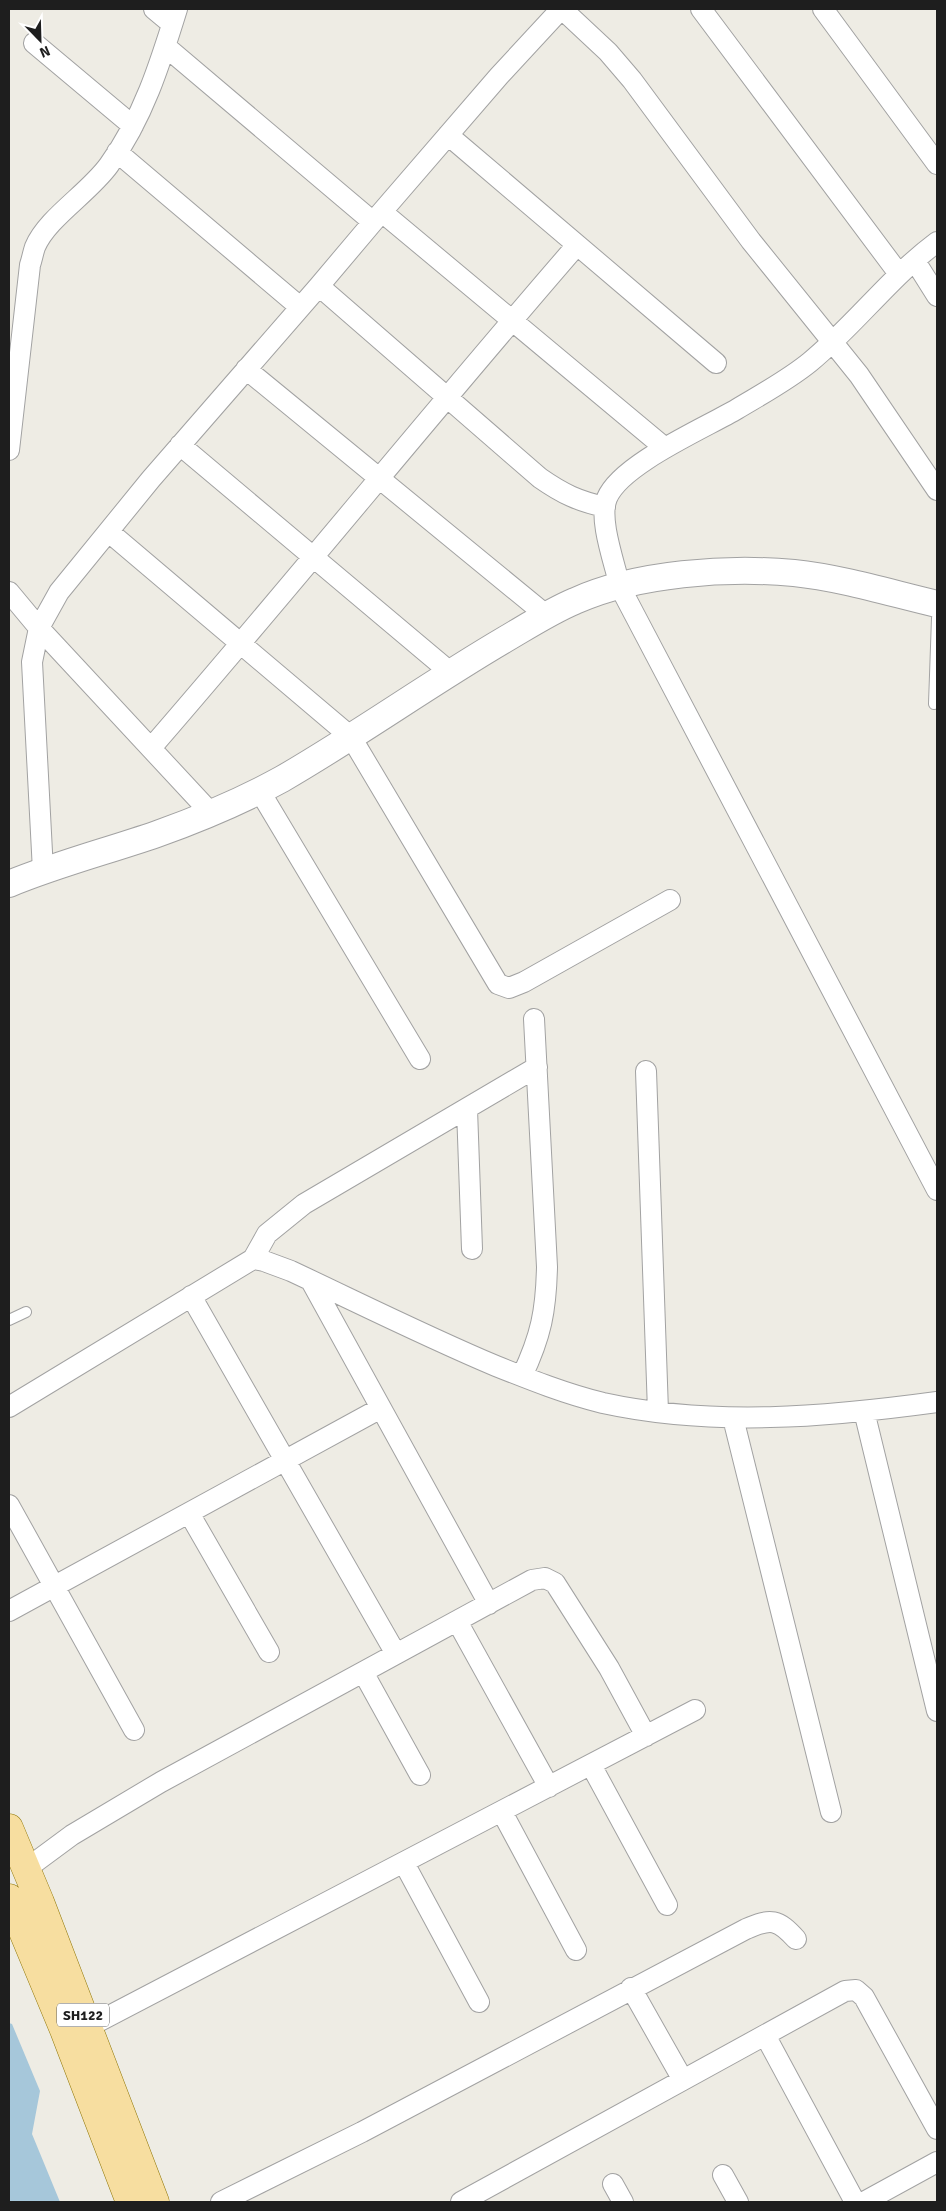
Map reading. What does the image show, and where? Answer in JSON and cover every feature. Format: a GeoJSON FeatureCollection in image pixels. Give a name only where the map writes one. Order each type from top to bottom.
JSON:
{"type":"FeatureCollection","features":[{"type":"Feature","properties":{"kind":"main road","name":"SH122"},"geometry":{"type":"LineString","coordinates":[[9,1828],[22,1880],[88,2028],[155,2202]]}},
{"type":"Feature","properties":{"kind":"main road","name":"SH122"},"geometry":{"type":"LineString","coordinates":[[9,1898],[64,2030],[130,2202]]}},
{"type":"Feature","properties":{"kind":"street"},"geometry":{"type":"LineString","coordinates":[[9,450],[30,265],[35,246],[50,224],[82,196],[108,166],[133,126],[152,86],[174,17],[154,9]]}},
{"type":"Feature","properties":{"kind":"street"},"geometry":{"type":"LineString","coordinates":[[43,871],[32,672],[39,628],[60,592],[246,369],[448,135],[562,9],[608,52],[632,80],[750,242],[880,406],[937,490]]}},
{"type":"Feature","properties":{"kind":"street"},"geometry":{"type":"LineString","coordinates":[[701,9],[899,274]]}},
{"type":"Feature","properties":{"kind":"street"},"geometry":{"type":"LineString","coordinates":[[823,9],[937,164]]}},
{"type":"Feature","properties":{"kind":"street"},"geometry":{"type":"LineString","coordinates":[[34,43],[133,126]]}},
{"type":"Feature","properties":{"kind":"street"},"geometry":{"type":"LineString","coordinates":[[166,46],[377,217],[511,320],[665,448]]}},
{"type":"Feature","properties":{"kind":"street"},"geometry":{"type":"LineString","coordinates":[[448,135],[716,362]]}},
{"type":"Feature","properties":{"kind":"street"},"geometry":{"type":"LineString","coordinates":[[117,152],[300,307]]}},
{"type":"Feature","properties":{"kind":"street"},"geometry":{"type":"LineString","coordinates":[[937,242],[899,274],[831,343],[791,377],[665,448],[637,467],[614,486],[606,498],[604,514],[620,587],[937,1190]]}},
{"type":"Feature","properties":{"kind":"street"},"geometry":{"type":"LineString","coordinates":[[151,748],[242,643],[511,320],[577,244]]}},
{"type":"Feature","properties":{"kind":"street"},"geometry":{"type":"LineString","coordinates":[[915,261],[937,296]]}},
{"type":"Feature","properties":{"kind":"street"},"geometry":{"type":"LineString","coordinates":[[319,286],[540,478],[565,495],[584,502],[605,506]]}},
{"type":"Feature","properties":{"kind":"street"},"geometry":{"type":"LineString","coordinates":[[246,369],[546,615]]}},
{"type":"Feature","properties":{"kind":"street"},"geometry":{"type":"LineString","coordinates":[[180,446],[314,556],[450,672]]}},
{"type":"Feature","properties":{"kind":"street"},"geometry":{"type":"LineString","coordinates":[[109,532],[351,737],[498,984],[509,988],[524,982],[670,900]]}},
{"type":"Feature","properties":{"kind":"street"},"geometry":{"type":"LineString","coordinates":[[9,884],[43,871],[159,834],[259,790],[351,737],[450,672],[546,615],[577,600],[620,587],[659,578],[689,574],[778,572],[829,578],[937,604]]}},
{"type":"Feature","properties":{"kind":"street"},"geometry":{"type":"LineString","coordinates":[[10,598],[210,812]]}},
{"type":"Feature","properties":{"kind":"street"},"geometry":{"type":"LineString","coordinates":[[259,790],[420,1059]]}},
{"type":"Feature","properties":{"kind":"street"},"geometry":{"type":"LineString","coordinates":[[522,1376],[540,1335],[546,1296],[547,1267],[534,1019]]}},
{"type":"Feature","properties":{"kind":"street"},"geometry":{"type":"LineString","coordinates":[[9,1407],[253,1259],[267,1234],[304,1204],[537,1067]]}},
{"type":"Feature","properties":{"kind":"street"},"geometry":{"type":"LineString","coordinates":[[646,1071],[658,1411]]}},
{"type":"Feature","properties":{"kind":"street"},"geometry":{"type":"LineString","coordinates":[[467,1109],[472,1249]]}},
{"type":"Feature","properties":{"kind":"street"},"geometry":{"type":"LineString","coordinates":[[253,1259],[264,1261],[311,1281],[456,1349],[522,1376],[602,1402],[658,1411],[733,1418],[801,1416],[937,1402]]}},
{"type":"Feature","properties":{"kind":"street"},"geometry":{"type":"LineString","coordinates":[[311,1281],[490,1604]]}},
{"type":"Feature","properties":{"kind":"street"},"geometry":{"type":"LineString","coordinates":[[191,1296],[287,1460],[396,1654]]}},
{"type":"Feature","properties":{"kind":"street"},"geometry":{"type":"LineString","coordinates":[[9,1611],[381,1408]]}},
{"type":"Feature","properties":{"kind":"street"},"geometry":{"type":"LineString","coordinates":[[864,1411],[937,1711]]}},
{"type":"Feature","properties":{"kind":"street"},"geometry":{"type":"LineString","coordinates":[[733,1418],[831,1812]]}},
{"type":"Feature","properties":{"kind":"street"},"geometry":{"type":"LineString","coordinates":[[9,1505],[134,1730]]}},
{"type":"Feature","properties":{"kind":"street"},"geometry":{"type":"LineString","coordinates":[[189,1513],[269,1652]]}},
{"type":"Feature","properties":{"kind":"street"},"geometry":{"type":"LineString","coordinates":[[22,1880],[72,1835],[153,1787],[532,1580],[545,1578],[556,1583],[608,1668],[646,1736]]}},
{"type":"Feature","properties":{"kind":"street"},"geometry":{"type":"LineString","coordinates":[[457,1621],[549,1787]]}},
{"type":"Feature","properties":{"kind":"street"},"geometry":{"type":"LineString","coordinates":[[363,1672],[420,1775]]}},
{"type":"Feature","properties":{"kind":"street"},"geometry":{"type":"LineString","coordinates":[[88,2028],[695,1710]]}},
{"type":"Feature","properties":{"kind":"street"},"geometry":{"type":"LineString","coordinates":[[590,1766],[667,1904]]}},
{"type":"Feature","properties":{"kind":"street"},"geometry":{"type":"LineString","coordinates":[[502,1812],[576,1950]]}},
{"type":"Feature","properties":{"kind":"street"},"geometry":{"type":"LineString","coordinates":[[404,1863],[479,2002]]}},
{"type":"Feature","properties":{"kind":"street"},"geometry":{"type":"LineString","coordinates":[[221,2202],[362,2132],[631,1988],[760,1923],[777,1922],[786,1928],[796,1939]]}},
{"type":"Feature","properties":{"kind":"street"},"geometry":{"type":"LineString","coordinates":[[631,1988],[682,2080]]}},
{"type":"Feature","properties":{"kind":"street"},"geometry":{"type":"LineString","coordinates":[[461,2202],[845,1991],[856,1990],[864,1997],[937,2129]]}},
{"type":"Feature","properties":{"kind":"street"},"geometry":{"type":"LineString","coordinates":[[765,2035],[855,2202]]}},
{"type":"Feature","properties":{"kind":"street"},"geometry":{"type":"LineString","coordinates":[[864,2202],[937,2162]]}},
{"type":"Feature","properties":{"kind":"street"},"geometry":{"type":"LineString","coordinates":[[723,2175],[738,2202]]}},
{"type":"Feature","properties":{"kind":"street"},"geometry":{"type":"LineString","coordinates":[[613,2184],[622,2202]]}},
{"type":"Feature","properties":{"kind":"lane"},"geometry":{"type":"LineString","coordinates":[[934,704],[937,618]]}},
{"type":"Feature","properties":{"kind":"lane"},"geometry":{"type":"LineString","coordinates":[[9,1320],[26,1312]]}},
{"type":"Feature","properties":{"kind":"water"},"geometry":{"type":"Polygon","coordinates":[[[9,2023],[12,2024],[40,2091],[32,2134],[60,2202],[9,2202],[9,2023]]]}}]}
